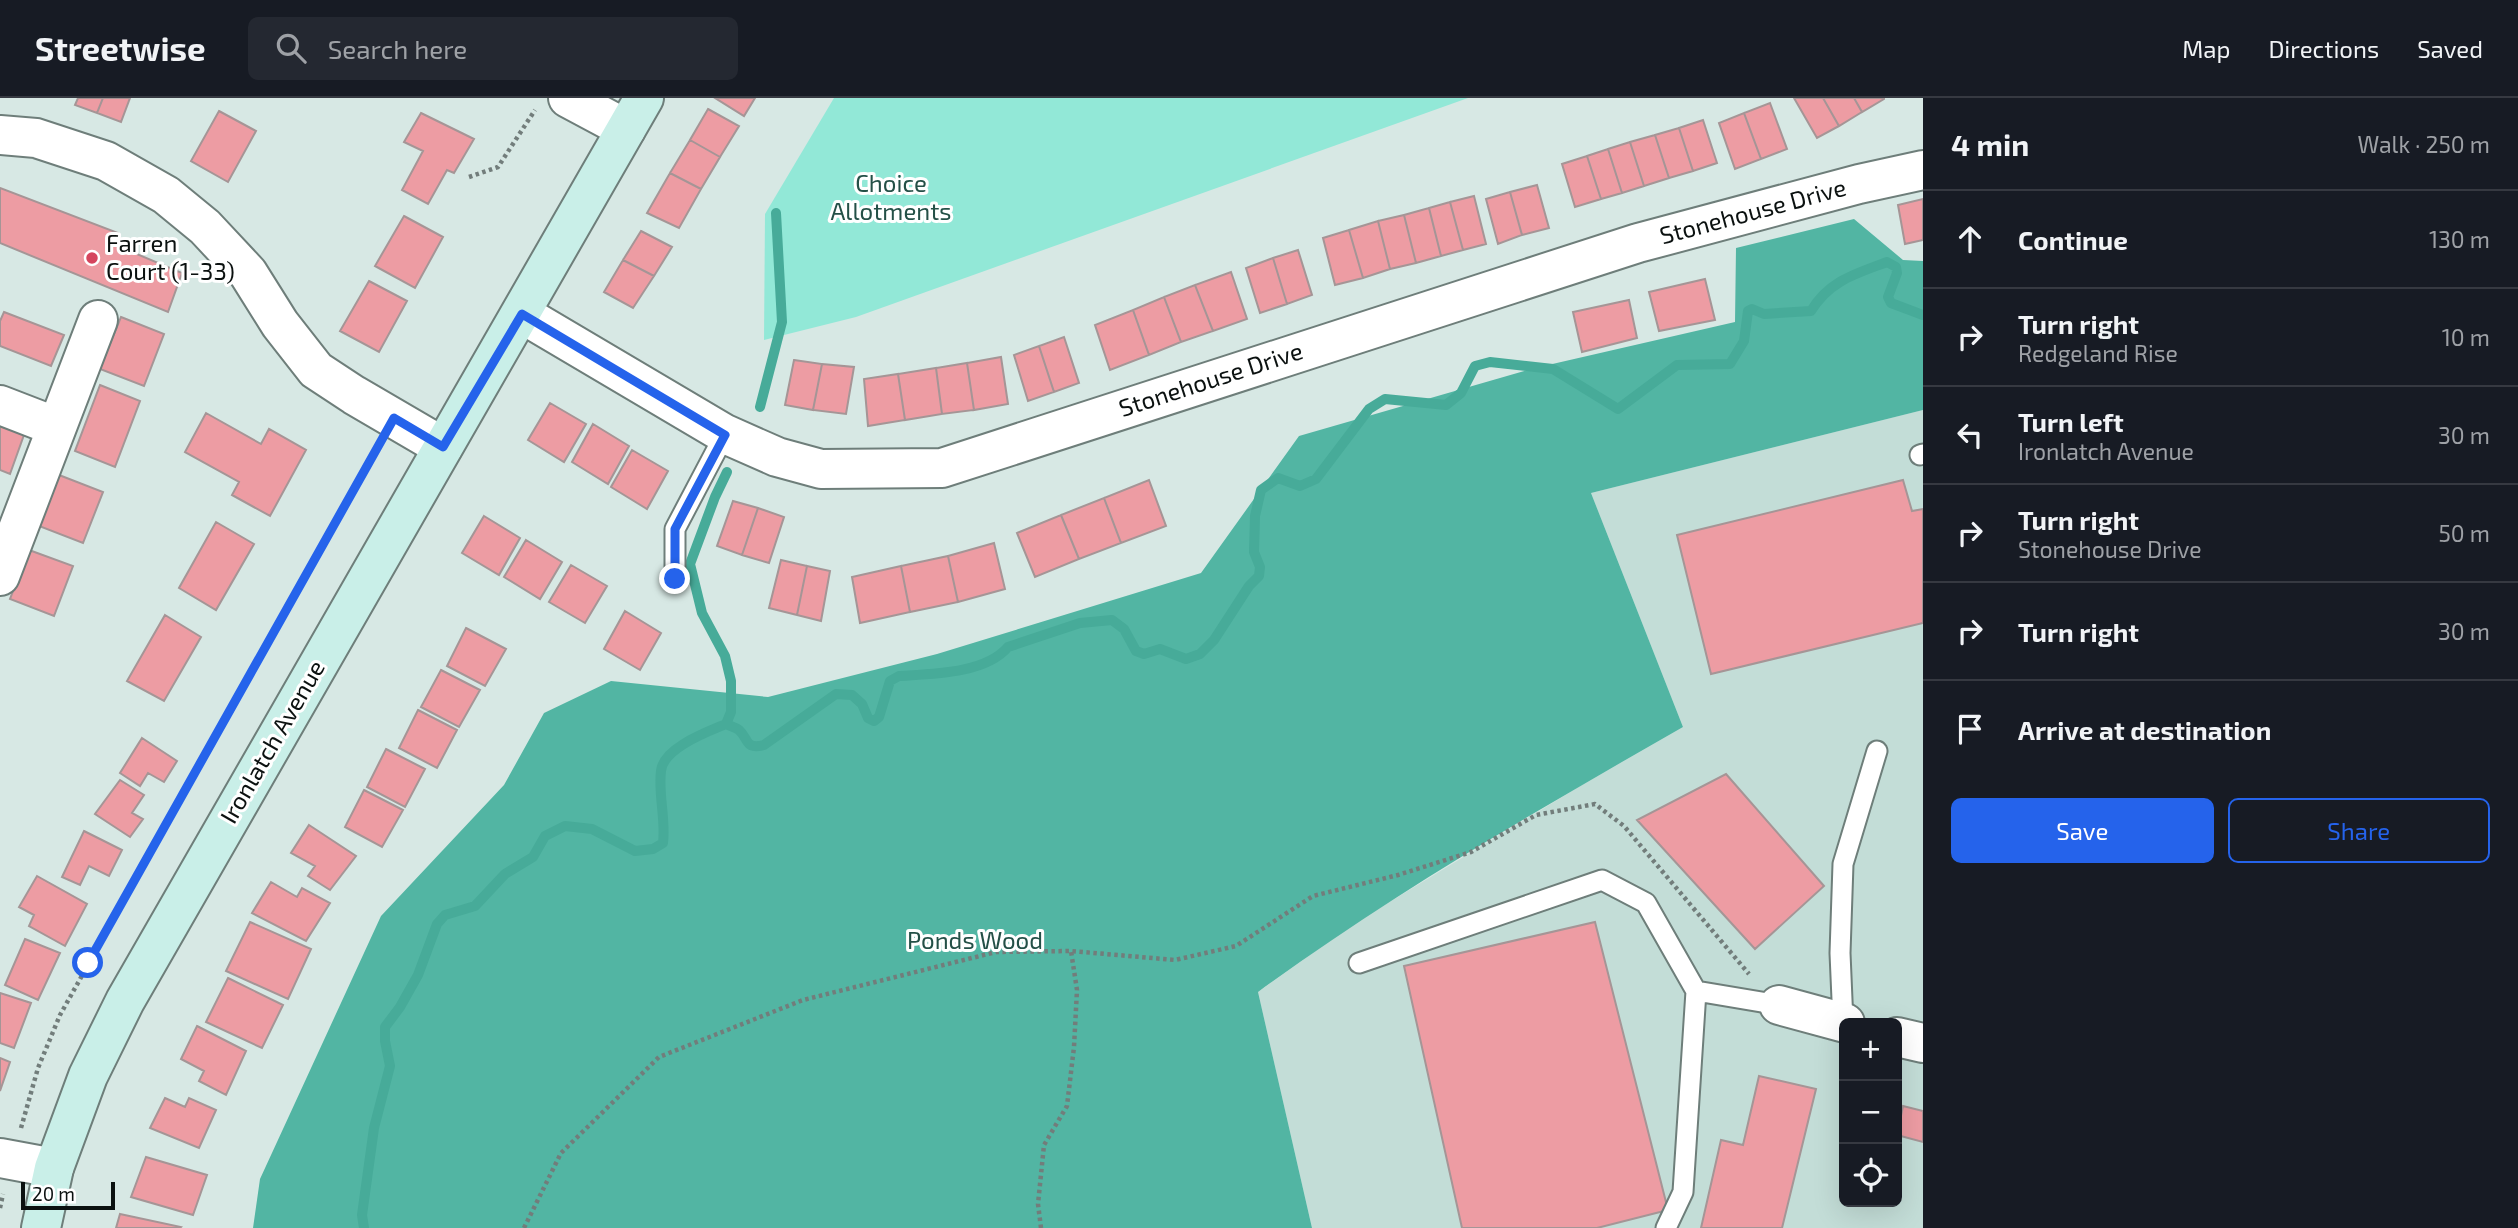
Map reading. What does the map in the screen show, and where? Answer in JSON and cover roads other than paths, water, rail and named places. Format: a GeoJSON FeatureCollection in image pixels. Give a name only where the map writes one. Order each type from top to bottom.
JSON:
{"type":"FeatureCollection","features":[{"type":"Feature","properties":{"kind":"street"},"geometry":{"type":"LineString","coordinates":[[552,104],[635,114]]}},
{"type":"Feature","properties":{"kind":"street","name":"Ironlatch Avenue"},"geometry":{"type":"LineString","coordinates":[[41,1228],[54,1168],[88,1076],[125,1001],[635,114]]}},
{"type":"Feature","properties":{"kind":"street"},"geometry":{"type":"LineString","coordinates":[[0,135],[36,138],[106,161],[166,195],[205,227],[248,273],[280,324],[316,370],[443,447]]}},
{"type":"Feature","properties":{"kind":"street","name":"Stonehouse Drive"},"geometry":{"type":"LineString","coordinates":[[522,314],[725,435],[777,457],[821,469],[942,468],[1638,243],[1859,184],[1923,170]]}},
{"type":"Feature","properties":{"kind":"street"},"geometry":{"type":"LineString","coordinates":[[0,576],[98,320]]}},
{"type":"Feature","properties":{"kind":"street"},"geometry":{"type":"LineString","coordinates":[[0,405],[57,427]]}},
{"type":"Feature","properties":{"kind":"street"},"geometry":{"type":"LineString","coordinates":[[1779,1006],[1839,1022]]}},
{"type":"Feature","properties":{"kind":"street"},"geometry":{"type":"LineString","coordinates":[[1902,1038],[1923,1043]]}},
{"type":"Feature","properties":{"kind":"street"},"geometry":{"type":"LineString","coordinates":[[6,1159],[54,1168]]}},
{"type":"Feature","properties":{"kind":"lane"},"geometry":{"type":"LineString","coordinates":[[675,579],[675,529],[725,435]]}},
{"type":"Feature","properties":{"kind":"lane"},"geometry":{"type":"LineString","coordinates":[[1844,1018],[1840,953],[1843,864],[1877,751]]}},
{"type":"Feature","properties":{"kind":"lane"},"geometry":{"type":"LineString","coordinates":[[1359,963],[1602,880],[1646,903],[1696,991],[1683,1192],[1666,1228]]}},
{"type":"Feature","properties":{"kind":"lane"},"geometry":{"type":"LineString","coordinates":[[1696,991],[1779,1006]]}},
{"type":"Feature","properties":{"kind":"waterway"},"geometry":{"type":"LineString","coordinates":[[760,407],[782,322],[776,213]]}},
{"type":"Feature","properties":{"kind":"waterway"},"geometry":{"type":"LineString","coordinates":[[364,1228],[362,1215],[374,1128],[390,1066],[385,1027],[418,975],[437,924],[445,915],[475,906],[505,874],[533,857],[545,836],[565,826],[592,829],[635,851],[653,849],[663,843],[661,771],[669,755],[687,742],[726,724],[739,730],[750,745],[764,745],[836,694],[852,695],[862,704],[868,718],[874,721],[879,717],[890,681],[899,676],[972,668],[986,663],[1008,647],[1080,623],[1112,620],[1124,629],[1136,651],[1144,654],[1160,649],[1186,659],[1200,654],[1214,640],[1249,586],[1259,576],[1260,567],[1254,552],[1255,516],[1261,490],[1278,478],[1300,486],[1316,479],[1369,409],[1385,399],[1446,405],[1461,393],[1475,366],[1490,362],[1553,369],[1618,409],[1677,365],[1730,364],[1744,341],[1748,311],[1752,309],[1764,314],[1811,311],[1835,285],[1887,262],[1896,267],[1897,273],[1888,297],[1891,303],[1923,315]]}},
{"type":"Feature","properties":{"kind":"waterway"},"geometry":{"type":"LineString","coordinates":[[726,724],[731,712],[731,681],[725,656],[702,613],[690,564],[727,472]]}},
{"type":"Feature","properties":{"kind":"place","name":"Farren Court (1-33)"},"geometry":{"type":"Point","coordinates":[92,258]}},
{"type":"Feature","properties":{"kind":"park label","name":"Choice Allotments"},"geometry":{"type":"Point","coordinates":[891,198]}},
{"type":"Feature","properties":{"kind":"park label","name":"Ponds Wood"},"geometry":{"type":"Point","coordinates":[975,941]}}]}
